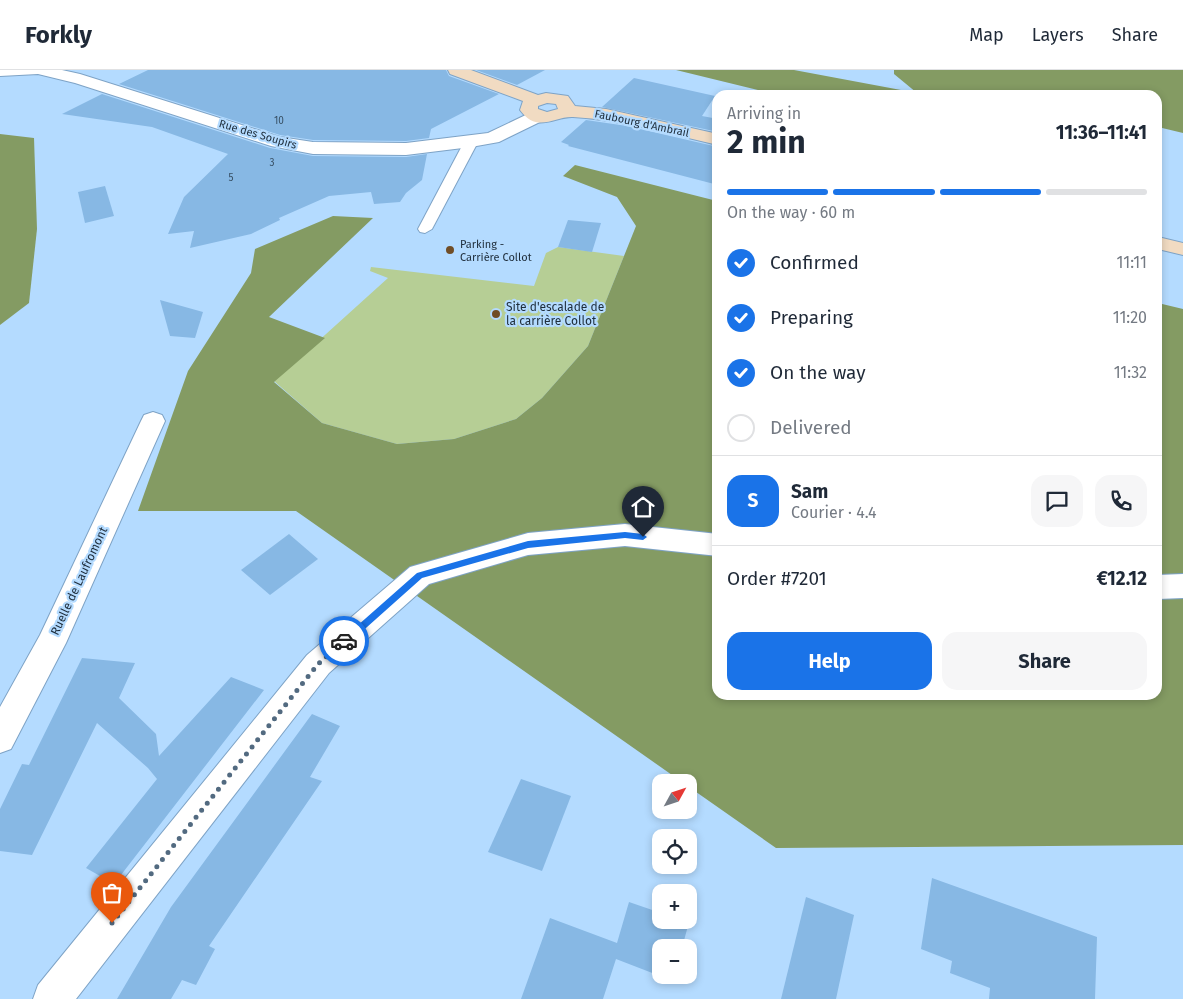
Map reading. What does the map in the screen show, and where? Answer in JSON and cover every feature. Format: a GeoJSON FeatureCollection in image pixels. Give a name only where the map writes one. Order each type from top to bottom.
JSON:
{"type":"FeatureCollection","features":[{"type":"Feature","properties":{"kind":"main road"},"geometry":{"type":"LineString","coordinates":[[456,70],[536,108]]}},
{"type":"Feature","properties":{"kind":"main road","name":"Faubourg d'Ambrail"},"geometry":{"type":"LineString","coordinates":[[536,108],[546,98],[558,99],[565,103],[566,110],[606,114],[712,139]]}},
{"type":"Feature","properties":{"kind":"main road"},"geometry":{"type":"LineString","coordinates":[[1162,244],[1183,249]]}},
{"type":"Feature","properties":{"kind":"street"},"geometry":{"type":"LineString","coordinates":[[0,71],[36,70]]}},
{"type":"Feature","properties":{"kind":"street","name":"Rue des Soupirs"},"geometry":{"type":"LineString","coordinates":[[40,70],[80,80],[289,145],[313,148],[406,149],[471,142],[493,138],[536,108]]}},
{"type":"Feature","properties":{"kind":"street","name":"Ruelle de Laufromont"},"geometry":{"type":"LineString","coordinates":[[0,738],[51,642],[153,421]]}},
{"type":"Feature","properties":{"kind":"street"},"geometry":{"type":"LineString","coordinates":[[52,999],[318,664],[420,575],[537,544],[625,535],[712,544]]}},
{"type":"Feature","properties":{"kind":"street"},"geometry":{"type":"LineString","coordinates":[[1162,587],[1183,586]]}},
{"type":"Feature","properties":{"kind":"lane"},"geometry":{"type":"LineString","coordinates":[[425,229],[471,142]]}},
{"type":"Feature","properties":{"kind":"green space"},"geometry":{"type":"Polygon","coordinates":[[[676,70],[794,70],[901,90],[758,90],[676,70]]]}},
{"type":"Feature","properties":{"kind":"green space"},"geometry":{"type":"Polygon","coordinates":[[[894,70],[1183,70],[1183,133],[1162,128],[1162,90],[913,90],[894,74],[894,70]]]}},
{"type":"Feature","properties":{"kind":"green space"},"geometry":{"type":"Polygon","coordinates":[[[0,134],[34,138],[37,229],[29,303],[0,325],[0,134]]]}},
{"type":"Feature","properties":{"kind":"green space"},"geometry":{"type":"Polygon","coordinates":[[[575,165],[712,200],[712,700],[1162,700],[1162,304],[1183,309],[1183,845],[776,848],[698,793],[698,774],[671,774],[296,511],[138,511],[188,371],[251,273],[255,249],[333,216],[373,218],[269,317],[325,338],[274,382],[322,423],[397,444],[454,439],[516,419],[542,398],[588,346],[636,226],[617,197],[563,176],[575,165]]]}},
{"type":"Feature","properties":{"kind":"green space"},"geometry":{"type":"Polygon","coordinates":[[[558,247],[624,256],[588,346],[542,398],[516,419],[454,439],[397,444],[322,423],[274,381],[388,278],[370,271],[371,267],[534,286],[546,253],[558,247]]]}},
{"type":"Feature","properties":{"kind":"building"},"geometry":{"type":"Polygon","coordinates":[[[148,70],[446,70],[449,76],[499,94],[431,129],[429,138],[406,141],[313,140],[280,135],[119,84],[148,70]]]}},
{"type":"Feature","properties":{"kind":"building"},"geometry":{"type":"Polygon","coordinates":[[[476,70],[545,70],[517,85],[476,70]]]}},
{"type":"Feature","properties":{"kind":"building"},"geometry":{"type":"Polygon","coordinates":[[[634,78],[712,95],[712,101],[702,116],[712,118],[712,131],[602,107],[634,78]]]}},
{"type":"Feature","properties":{"kind":"building"},"geometry":{"type":"Polygon","coordinates":[[[102,94],[270,148],[313,156],[406,157],[427,154],[422,180],[406,193],[400,202],[374,204],[371,192],[329,196],[279,218],[280,220],[251,234],[190,248],[194,231],[168,234],[184,197],[228,154],[152,127],[62,114],[102,94]]]}},
{"type":"Feature","properties":{"kind":"building"},"geometry":{"type":"Polygon","coordinates":[[[586,120],[627,126],[712,146],[712,183],[568,146],[561,142],[586,120]]]}},
{"type":"Feature","properties":{"kind":"building"},"geometry":{"type":"Polygon","coordinates":[[[105,186],[114,216],[85,223],[78,192],[105,186]]]}},
{"type":"Feature","properties":{"kind":"building"},"geometry":{"type":"Polygon","coordinates":[[[568,220],[601,223],[592,252],[558,247],[568,220]]]}},
{"type":"Feature","properties":{"kind":"building"},"geometry":{"type":"Polygon","coordinates":[[[160,300],[203,312],[195,338],[170,336],[160,300]]]}},
{"type":"Feature","properties":{"kind":"building"},"geometry":{"type":"Polygon","coordinates":[[[289,534],[318,559],[270,595],[241,570],[289,534]]]}},
{"type":"Feature","properties":{"kind":"building"},"geometry":{"type":"Polygon","coordinates":[[[82,658],[135,663],[119,698],[156,734],[159,756],[231,677],[264,690],[114,884],[86,868],[157,779],[148,768],[97,723],[32,855],[0,851],[0,809],[22,764],[29,765],[82,658]]]}},
{"type":"Feature","properties":{"kind":"building"},"geometry":{"type":"Polygon","coordinates":[[[312,714],[340,726],[310,777],[322,781],[209,946],[215,949],[196,985],[182,980],[171,999],[117,999],[171,907],[312,714]]]}},
{"type":"Feature","properties":{"kind":"building"},"geometry":{"type":"Polygon","coordinates":[[[521,779],[571,796],[542,871],[488,852],[521,779]]]}},
{"type":"Feature","properties":{"kind":"building"},"geometry":{"type":"Polygon","coordinates":[[[932,878],[1097,937],[1095,999],[989,999],[990,988],[950,973],[952,961],[921,949],[932,878]]]}},
{"type":"Feature","properties":{"kind":"building"},"geometry":{"type":"Polygon","coordinates":[[[806,897],[854,915],[836,999],[781,999],[806,897]]]}},
{"type":"Feature","properties":{"kind":"building"},"geometry":{"type":"Polygon","coordinates":[[[629,902],[652,910],[652,929],[687,929],[684,939],[652,939],[652,973],[616,959],[603,999],[521,999],[550,918],[617,943],[629,902]]]}},
{"type":"Feature","properties":{"kind":"way so far"},"geometry":{"type":"LineString","coordinates":[[112,923],[318,664],[344,641]]}},
{"type":"Feature","properties":{"kind":"place","name":"Parking - Carrière Collot"},"geometry":{"type":"Point","coordinates":[450,250]}},
{"type":"Feature","properties":{"kind":"place","name":"Site d'escalade de la carrière Collot"},"geometry":{"type":"Point","coordinates":[496,314]}},
{"type":"Feature","properties":{"kind":"route"},"geometry":{"type":"LineString","coordinates":[[344,641],[420,575],[528,544],[625,535],[643,537]]}}]}
